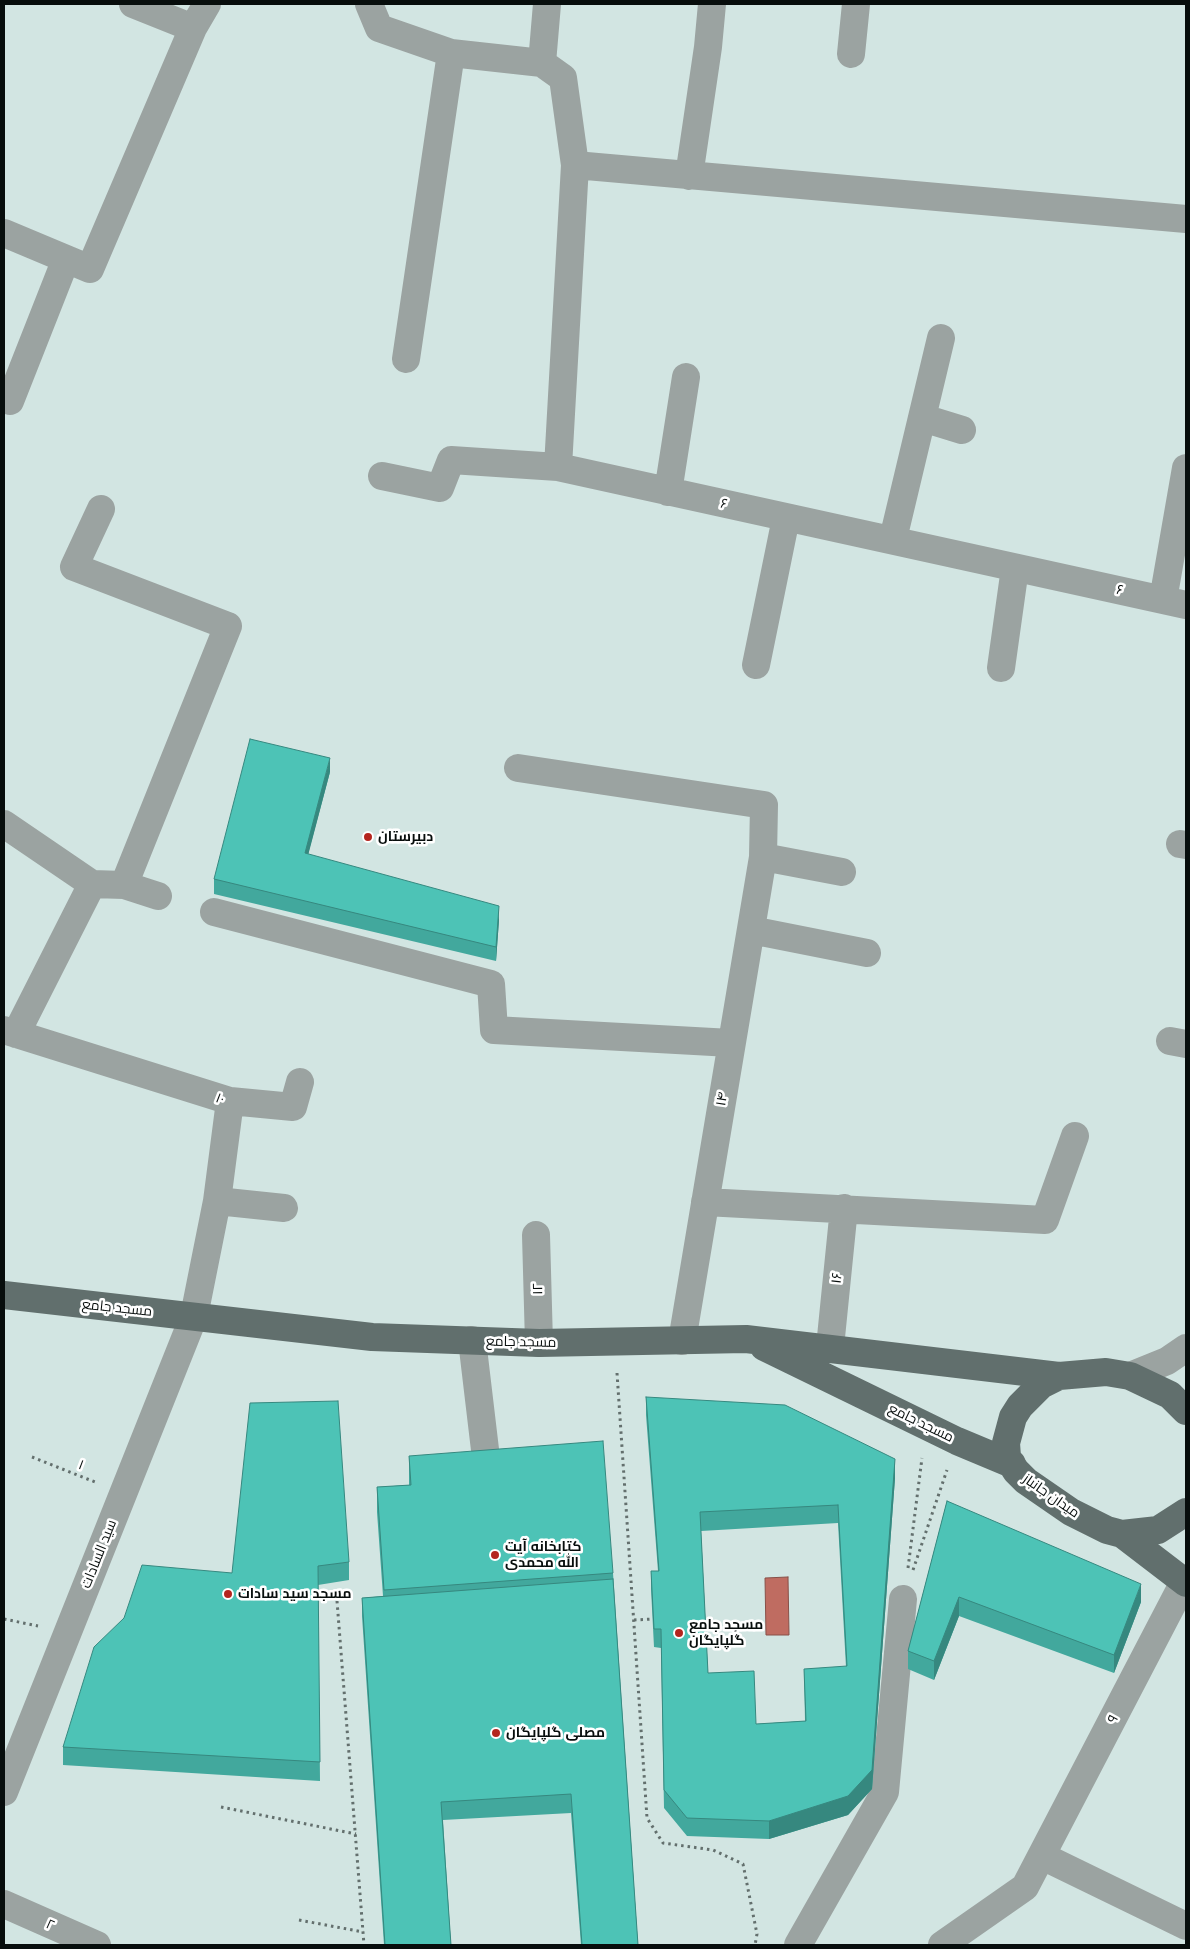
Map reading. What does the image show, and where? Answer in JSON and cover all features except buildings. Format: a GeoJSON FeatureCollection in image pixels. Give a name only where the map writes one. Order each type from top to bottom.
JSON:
{"type":"FeatureCollection","features":[{"type":"Feature","properties":{"kind":"main road","name":"مسجد جامع"},"geometry":{"type":"LineString","coordinates":[[4,1295],[372,1337],[539,1343],[746,1339],[957,1441],[1012,1464]]}},
{"type":"Feature","properties":{"kind":"main road"},"geometry":{"type":"LineString","coordinates":[[746,1339],[830,1347],[1059,1376]]}},
{"type":"Feature","properties":{"kind":"main road","name":"میدان جانباز"},"geometry":{"type":"LineString","coordinates":[[1186,1411],[1170,1395],[1130,1376],[1106,1372],[1059,1376],[1035,1390],[1013,1417],[1006,1444],[1008,1457],[1026,1481],[1050,1499],[1095,1525],[1122,1534],[1158,1530],[1186,1512]]}},
{"type":"Feature","properties":{"kind":"main road"},"geometry":{"type":"LineString","coordinates":[[1122,1534],[1185,1582]]}},
{"type":"Feature","properties":{"kind":"street"},"geometry":{"type":"LineString","coordinates":[[133,4],[193,28]]}},
{"type":"Feature","properties":{"kind":"street"},"geometry":{"type":"LineString","coordinates":[[4,233],[90,269],[193,28],[208,4]]}},
{"type":"Feature","properties":{"kind":"street"},"geometry":{"type":"LineString","coordinates":[[369,4],[379,28],[451,53],[542,63],[563,78],[574,165],[558,467]]}},
{"type":"Feature","properties":{"kind":"street"},"geometry":{"type":"LineString","coordinates":[[542,63],[547,4]]}},
{"type":"Feature","properties":{"kind":"street"},"geometry":{"type":"LineString","coordinates":[[688,176],[708,47],[712,4]]}},
{"type":"Feature","properties":{"kind":"street"},"geometry":{"type":"LineString","coordinates":[[851,54],[856,4]]}},
{"type":"Feature","properties":{"kind":"street"},"geometry":{"type":"LineString","coordinates":[[406,359],[451,53]]}},
{"type":"Feature","properties":{"kind":"street"},"geometry":{"type":"LineString","coordinates":[[574,165],[1186,219]]}},
{"type":"Feature","properties":{"kind":"street"},"geometry":{"type":"LineString","coordinates":[[10,401],[66,259]]}},
{"type":"Feature","properties":{"kind":"street"},"geometry":{"type":"LineString","coordinates":[[893,539],[942,338]]}},
{"type":"Feature","properties":{"kind":"street"},"geometry":{"type":"LineString","coordinates":[[668,492],[686,377]]}},
{"type":"Feature","properties":{"kind":"street"},"geometry":{"type":"LineString","coordinates":[[923,418],[962,430]]}},
{"type":"Feature","properties":{"kind":"street","name":"۶"},"geometry":{"type":"LineString","coordinates":[[382,476],[440,488],[451,460],[558,467],[786,518],[893,539],[1175,603]]}},
{"type":"Feature","properties":{"kind":"street"},"geometry":{"type":"LineString","coordinates":[[1175,603],[1186,468]]}},
{"type":"Feature","properties":{"kind":"street"},"geometry":{"type":"LineString","coordinates":[[101,509],[74,567],[228,626],[124,885]]}},
{"type":"Feature","properties":{"kind":"street"},"geometry":{"type":"LineString","coordinates":[[756,665],[786,518]]}},
{"type":"Feature","properties":{"kind":"street"},"geometry":{"type":"LineString","coordinates":[[1001,668],[1015,568]]}},
{"type":"Feature","properties":{"kind":"street","name":"۱۴"},"geometry":{"type":"LineString","coordinates":[[518,768],[764,805],[762,857],[682,1341]]}},
{"type":"Feature","properties":{"kind":"street"},"geometry":{"type":"LineString","coordinates":[[4,824],[92,884],[124,885],[158,896]]}},
{"type":"Feature","properties":{"kind":"street"},"geometry":{"type":"LineString","coordinates":[[762,857],[842,872]]}},
{"type":"Feature","properties":{"kind":"street"},"geometry":{"type":"LineString","coordinates":[[10,1032],[92,884]]}},
{"type":"Feature","properties":{"kind":"street"},"geometry":{"type":"LineString","coordinates":[[214,912],[491,984],[494,1030],[731,1043]]}},
{"type":"Feature","properties":{"kind":"street"},"geometry":{"type":"LineString","coordinates":[[750,930],[867,953]]}},
{"type":"Feature","properties":{"kind":"street","name":"۱۰"},"geometry":{"type":"LineString","coordinates":[[10,1032],[230,1101],[217,1201],[194,1316]]}},
{"type":"Feature","properties":{"kind":"street"},"geometry":{"type":"LineString","coordinates":[[230,1101],[293,1107],[300,1082]]}},
{"type":"Feature","properties":{"kind":"street"},"geometry":{"type":"LineString","coordinates":[[705,1202],[1045,1220],[1075,1136]]}},
{"type":"Feature","properties":{"kind":"street"},"geometry":{"type":"LineString","coordinates":[[217,1201],[284,1208]]}},
{"type":"Feature","properties":{"kind":"street","name":"۱۶"},"geometry":{"type":"LineString","coordinates":[[830,1347],[844,1208]]}},
{"type":"Feature","properties":{"kind":"street","name":"۱۲"},"geometry":{"type":"LineString","coordinates":[[536,1234],[539,1343]]}},
{"type":"Feature","properties":{"kind":"street","name":"سید السادات"},"geometry":{"type":"LineString","coordinates":[[4,1792],[194,1316]]}},
{"type":"Feature","properties":{"kind":"street"},"geometry":{"type":"LineString","coordinates":[[472,1340],[488,1475]]}},
{"type":"Feature","properties":{"kind":"street"},"geometry":{"type":"LineString","coordinates":[[1130,1376],[1167,1361],[1186,1348]]}},
{"type":"Feature","properties":{"kind":"street","name":"۹"},"geometry":{"type":"LineString","coordinates":[[942,1945],[1025,1887],[1185,1582]]}},
{"type":"Feature","properties":{"kind":"street"},"geometry":{"type":"LineString","coordinates":[[798,1945],[884,1792],[903,1599]]}},
{"type":"Feature","properties":{"kind":"street"},"geometry":{"type":"LineString","coordinates":[[1042,1856],[1186,1926]]}},
{"type":"Feature","properties":{"kind":"street","name":"۲"},"geometry":{"type":"LineString","coordinates":[[4,1904],[97,1945]]}},
{"type":"Feature","properties":{"kind":"path"},"geometry":{"type":"LineString","coordinates":[[614,1342],[647,1818],[663,1843],[713,1850],[743,1864],[757,1934],[755,1945]]}},
{"type":"Feature","properties":{"kind":"path"},"geometry":{"type":"LineString","coordinates":[[903,1599],[927,1426]]}},
{"type":"Feature","properties":{"kind":"path"},"geometry":{"type":"LineString","coordinates":[[903,1599],[957,1441]]}},
{"type":"Feature","properties":{"kind":"path","name":"۱"},"geometry":{"type":"LineString","coordinates":[[32,1457],[123,1493]]}},
{"type":"Feature","properties":{"kind":"path"},"geometry":{"type":"LineString","coordinates":[[337,1601],[364,1945]]}},
{"type":"Feature","properties":{"kind":"path"},"geometry":{"type":"LineString","coordinates":[[634,1620],[653,1619]]}},
{"type":"Feature","properties":{"kind":"path"},"geometry":{"type":"LineString","coordinates":[[220,1807],[356,1834]]}},
{"type":"Feature","properties":{"kind":"path"},"geometry":{"type":"LineString","coordinates":[[299,1920],[363,1932]]}},
{"type":"Feature","properties":{"kind":"shaded area"},"geometry":{"type":"Polygon","coordinates":[[[788,1577],[789,1635],[766,1635],[765,1578],[788,1577]]]}},
{"type":"Feature","properties":{"kind":"place","name":"دبیرستان"},"geometry":{"type":"Point","coordinates":[368,837]}},
{"type":"Feature","properties":{"kind":"place","name":"کتابخانه آیت الله محمدی"},"geometry":{"type":"Point","coordinates":[495,1555]}},
{"type":"Feature","properties":{"kind":"place","name":"مسجد سید سادات"},"geometry":{"type":"Point","coordinates":[228,1594]}},
{"type":"Feature","properties":{"kind":"place","name":"مسجد جامع گلپایگان"},"geometry":{"type":"Point","coordinates":[679,1633]}},
{"type":"Feature","properties":{"kind":"place","name":"مصلی گلپایگان"},"geometry":{"type":"Point","coordinates":[496,1733]}}]}
